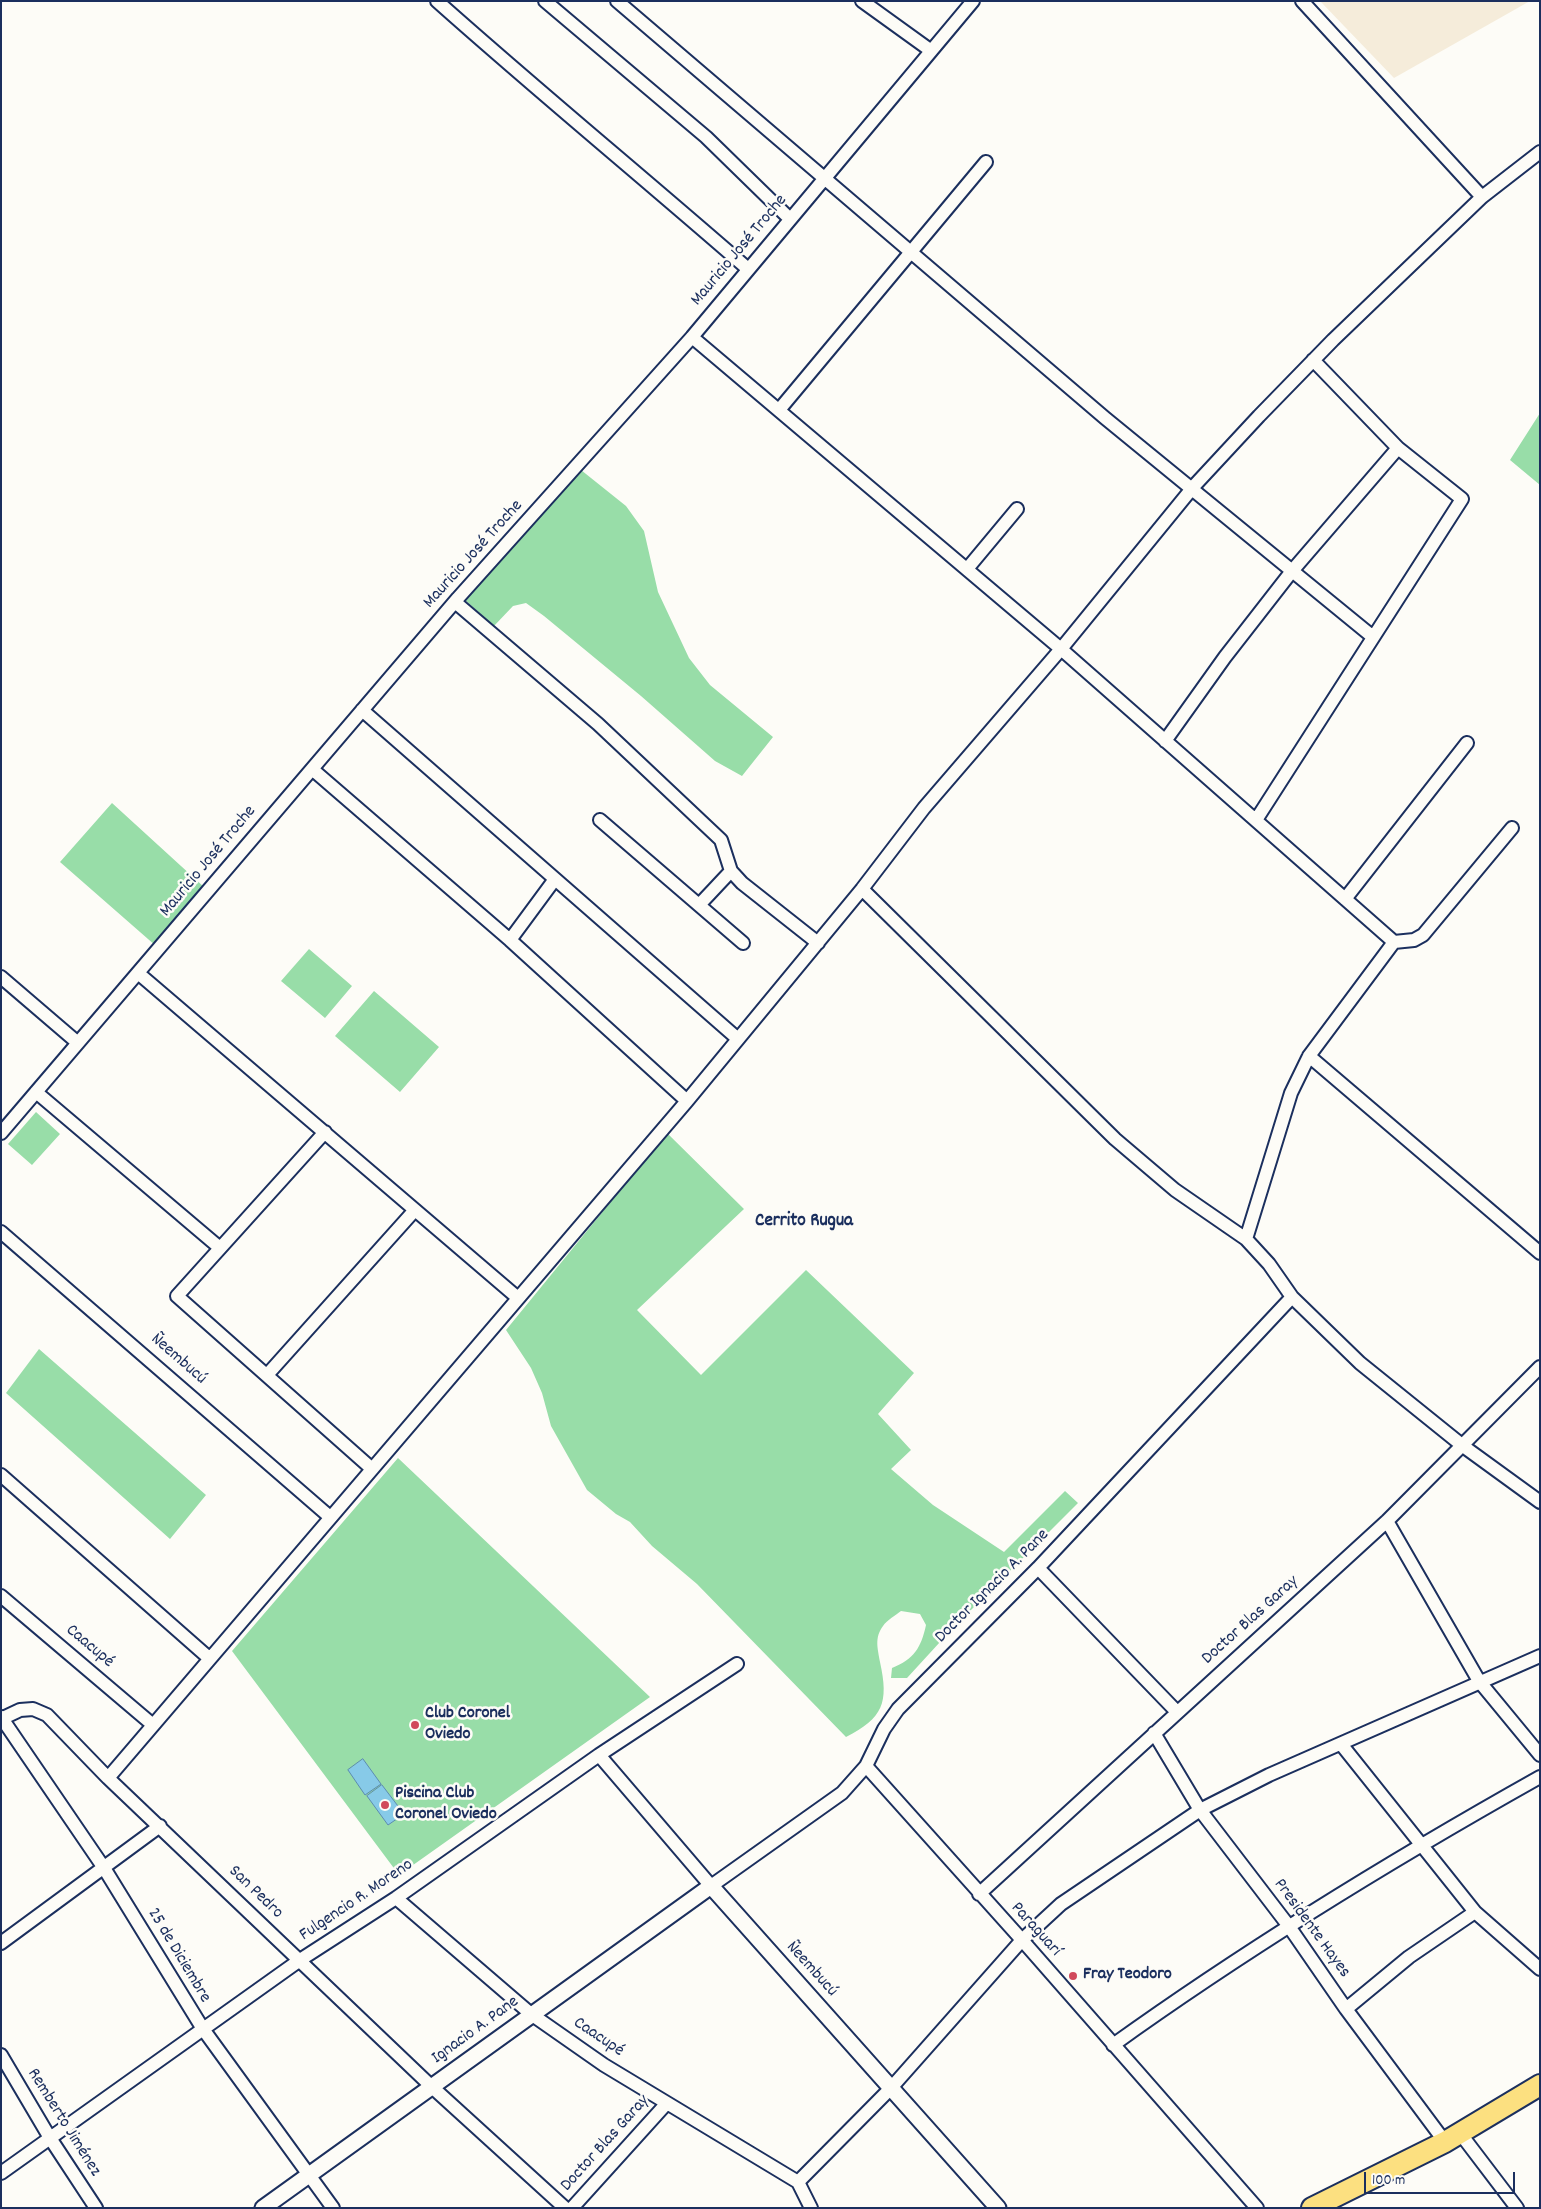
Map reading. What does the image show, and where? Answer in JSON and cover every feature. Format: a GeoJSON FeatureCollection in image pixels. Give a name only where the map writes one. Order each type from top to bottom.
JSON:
{"type":"FeatureCollection","features":[{"type":"Feature","properties":{"kind":"highway"},"geometry":{"type":"LineString","coordinates":[[1312,2208],[1452,2137],[1540,2085]]}},
{"type":"Feature","properties":{"kind":"street"},"geometry":{"type":"LineString","coordinates":[[437,1],[529,83],[627,163],[748,269]]}},
{"type":"Feature","properties":{"kind":"street"},"geometry":{"type":"LineString","coordinates":[[545,1],[706,137],[790,219]]}},
{"type":"Feature","properties":{"kind":"street"},"geometry":{"type":"LineString","coordinates":[[617,1],[1191,490],[1373,638]]}},
{"type":"Feature","properties":{"kind":"street"},"geometry":{"type":"LineString","coordinates":[[862,1],[930,50]]}},
{"type":"Feature","properties":{"kind":"street","name":"Mauricio José Troche"},"geometry":{"type":"LineString","coordinates":[[1,1133],[455,602],[692,337],[930,50],[973,1]]}},
{"type":"Feature","properties":{"kind":"street"},"geometry":{"type":"LineString","coordinates":[[1302,1],[1482,197]]}},
{"type":"Feature","properties":{"kind":"street"},"geometry":{"type":"LineString","coordinates":[[108,1778],[371,1468],[687,1101],[862,889],[924,808],[1061,650],[1191,490],[1314,360],[1482,197],[1540,152]]}},
{"type":"Feature","properties":{"kind":"street"},"geometry":{"type":"LineString","coordinates":[[779,410],[986,162]]}},
{"type":"Feature","properties":{"kind":"street"},"geometry":{"type":"LineString","coordinates":[[692,337],[1061,650],[1394,942],[1414,940],[1422,935],[1512,828]]}},
{"type":"Feature","properties":{"kind":"street"},"geometry":{"type":"LineString","coordinates":[[1256,820],[1462,499],[1398,448],[1314,360]]}},
{"type":"Feature","properties":{"kind":"street"},"geometry":{"type":"LineString","coordinates":[[1165,741],[1225,657],[1292,571],[1398,448]]}},
{"type":"Feature","properties":{"kind":"street"},"geometry":{"type":"LineString","coordinates":[[967,569],[1017,508]]}},
{"type":"Feature","properties":{"kind":"street"},"geometry":{"type":"LineString","coordinates":[[455,602],[598,724],[721,840],[732,871],[742,883],[818,943]]}},
{"type":"Feature","properties":{"kind":"street"},"geometry":{"type":"LineString","coordinates":[[362,710],[738,1039]]}},
{"type":"Feature","properties":{"kind":"street"},"geometry":{"type":"LineString","coordinates":[[1345,899],[1467,744]]}},
{"type":"Feature","properties":{"kind":"street"},"geometry":{"type":"LineString","coordinates":[[312,769],[510,940],[687,1101]]}},
{"type":"Feature","properties":{"kind":"street"},"geometry":{"type":"LineString","coordinates":[[600,820],[744,942]]}},
{"type":"Feature","properties":{"kind":"street"},"geometry":{"type":"LineString","coordinates":[[700,904],[732,871]]}},
{"type":"Feature","properties":{"kind":"street"},"geometry":{"type":"LineString","coordinates":[[510,940],[555,879]]}},
{"type":"Feature","properties":{"kind":"street"},"geometry":{"type":"LineString","coordinates":[[862,889],[1115,1138],[1175,1190],[1246,1239],[1269,1264],[1292,1297],[1360,1363],[1463,1446],[1540,1502]]}},
{"type":"Feature","properties":{"kind":"street"},"geometry":{"type":"LineString","coordinates":[[1246,1239],[1290,1093],[1309,1056],[1394,942]]}},
{"type":"Feature","properties":{"kind":"street"},"geometry":{"type":"LineString","coordinates":[[138,973],[518,1298]]}},
{"type":"Feature","properties":{"kind":"street"},"geometry":{"type":"LineString","coordinates":[[1,977],[78,1043]]}},
{"type":"Feature","properties":{"kind":"street"},"geometry":{"type":"LineString","coordinates":[[1309,1056],[1540,1252]]}},
{"type":"Feature","properties":{"kind":"street"},"geometry":{"type":"LineString","coordinates":[[36,1092],[220,1248]]}},
{"type":"Feature","properties":{"kind":"street"},"geometry":{"type":"LineString","coordinates":[[325,1132],[177,1296],[371,1468]]}},
{"type":"Feature","properties":{"kind":"street"},"geometry":{"type":"LineString","coordinates":[[267,1375],[414,1211]]}},
{"type":"Feature","properties":{"kind":"street","name":"Ñeembucú"},"geometry":{"type":"LineString","coordinates":[[1,1232],[330,1517]]}},
{"type":"Feature","properties":{"kind":"street","name":"Doctor Ignacio A. Pane"},"geometry":{"type":"LineString","coordinates":[[710,1886],[842,1793],[866,1766],[884,1729],[898,1709],[1038,1568],[1292,1297]]}},
{"type":"Feature","properties":{"kind":"street","name":"Doctor Blas Garay"},"geometry":{"type":"LineString","coordinates":[[979,1894],[1387,1521],[1540,1367]]}},
{"type":"Feature","properties":{"kind":"street"},"geometry":{"type":"LineString","coordinates":[[1,1475],[209,1658]]}},
{"type":"Feature","properties":{"kind":"street"},"geometry":{"type":"LineString","coordinates":[[1387,1521],[1480,1681],[1540,1755]]}},
{"type":"Feature","properties":{"kind":"street"},"geometry":{"type":"LineString","coordinates":[[1038,1568],[1177,1712]]}},
{"type":"Feature","properties":{"kind":"street","name":"Caacupé"},"geometry":{"type":"LineString","coordinates":[[1,1596],[153,1724]]}},
{"type":"Feature","properties":{"kind":"street"},"geometry":{"type":"LineString","coordinates":[[811,2208],[798,2182],[891,2088],[1022,1940],[1061,1904],[1200,1810],[1269,1774],[1540,1656]]}},
{"type":"Feature","properties":{"kind":"street","name":"Fulgencio R. Moreno"},"geometry":{"type":"LineString","coordinates":[[1,2174],[300,1960],[396,1898],[599,1755],[738,1664]]}},
{"type":"Feature","properties":{"kind":"street","name":"San Pedro"},"geometry":{"type":"LineString","coordinates":[[2,1718],[20,1710],[34,1709],[47,1715],[108,1778],[431,2086],[565,2208]]}},
{"type":"Feature","properties":{"kind":"street","name":"25 de Diciembre"},"geometry":{"type":"LineString","coordinates":[[2,1718],[104,1868],[203,2029],[333,2208]]}},
{"type":"Feature","properties":{"kind":"street","name":"Presidente Hayes"},"geometry":{"type":"LineString","coordinates":[[1154,1733],[1200,1810],[1288,1925],[1346,2008],[1452,2137],[1518,2208]]}},
{"type":"Feature","properties":{"kind":"street"},"geometry":{"type":"LineString","coordinates":[[1341,1744],[1475,1912],[1540,1969]]}},
{"type":"Feature","properties":{"kind":"street","name":"Ñeembucú"},"geometry":{"type":"LineString","coordinates":[[599,1755],[710,1886],[998,2208]]}},
{"type":"Feature","properties":{"kind":"street","name":"Paraguarí"},"geometry":{"type":"LineString","coordinates":[[866,1766],[1022,1940],[1257,2208]]}},
{"type":"Feature","properties":{"kind":"street"},"geometry":{"type":"LineString","coordinates":[[1113,2045],[1199,1984],[1288,1925],[1420,1844],[1540,1777]]}},
{"type":"Feature","properties":{"kind":"street"},"geometry":{"type":"LineString","coordinates":[[1,1943],[160,1826]]}},
{"type":"Feature","properties":{"kind":"street","name":"Ignacio A. Pane"},"geometry":{"type":"LineString","coordinates":[[263,2208],[710,1886]]}},
{"type":"Feature","properties":{"kind":"street","name":"Caacupé"},"geometry":{"type":"LineString","coordinates":[[396,1898],[531,2014],[604,2065],[798,2182]]}},
{"type":"Feature","properties":{"kind":"street"},"geometry":{"type":"LineString","coordinates":[[1346,2008],[1409,1957],[1475,1912]]}},
{"type":"Feature","properties":{"kind":"street","name":"Remberto Jiménez"},"geometry":{"type":"LineString","coordinates":[[1,2055],[50,2138],[96,2208]]}},
{"type":"Feature","properties":{"kind":"street","name":"Doctor Blas Garay"},"geometry":{"type":"LineString","coordinates":[[572,2208],[667,2103]]}},
{"type":"Feature","properties":{"kind":"shaded area"},"geometry":{"type":"Polygon","coordinates":[[[1320,1],[1530,1],[1394,78],[1320,1]]]}},
{"type":"Feature","properties":{"kind":"green space"},"geometry":{"type":"Polygon","coordinates":[[[1540,413],[1540,485],[1510,460],[1540,413]]]}},
{"type":"Feature","properties":{"kind":"green space"},"geometry":{"type":"Polygon","coordinates":[[[581,470],[626,506],[644,531],[658,592],[689,658],[710,685],[773,737],[742,776],[715,761],[641,696],[526,603],[513,606],[494,626],[465,600],[581,470]]]}},
{"type":"Feature","properties":{"kind":"green space"},"geometry":{"type":"Polygon","coordinates":[[[112,803],[204,887],[156,946],[60,862],[112,803]]]}},
{"type":"Feature","properties":{"kind":"green space"},"geometry":{"type":"Polygon","coordinates":[[[309,949],[352,986],[325,1018],[281,981],[309,949]]]}},
{"type":"Feature","properties":{"kind":"green space"},"geometry":{"type":"Polygon","coordinates":[[[374,991],[439,1047],[400,1092],[335,1036],[374,991]]]}},
{"type":"Feature","properties":{"kind":"green space"},"geometry":{"type":"Polygon","coordinates":[[[36,1112],[60,1134],[32,1165],[8,1144],[36,1112]]]}},
{"type":"Feature","properties":{"kind":"green space"},"geometry":{"type":"Polygon","coordinates":[[[667,1133],[744,1209],[637,1310],[701,1375],[806,1270],[914,1373],[878,1414],[911,1450],[891,1469],[933,1505],[1004,1552],[1065,1491],[1078,1503],[951,1630],[907,1678],[891,1678],[892,1668],[906,1661],[915,1652],[922,1640],[926,1625],[920,1614],[901,1611],[883,1626],[878,1635],[884,1688],[880,1708],[868,1723],[846,1737],[697,1584],[652,1546],[630,1522],[616,1514],[587,1490],[551,1426],[542,1393],[531,1368],[506,1330],[667,1133]]]}},
{"type":"Feature","properties":{"kind":"green space"},"geometry":{"type":"Polygon","coordinates":[[[39,1349],[206,1495],[170,1539],[6,1393],[39,1349]]]}},
{"type":"Feature","properties":{"kind":"green space"},"geometry":{"type":"Polygon","coordinates":[[[398,1458],[650,1697],[399,1875],[232,1651],[398,1458]]]}},
{"type":"Feature","properties":{"kind":"water"},"geometry":{"type":"Polygon","coordinates":[[[363,1759],[381,1784],[365,1795],[348,1770],[363,1759]]]}},
{"type":"Feature","properties":{"kind":"water","name":"Piscina Club Coronel Oviedo"},"geometry":{"type":"Polygon","coordinates":[[[382,1785],[404,1814],[388,1825],[367,1796],[382,1785]]]}},
{"type":"Feature","properties":{"kind":"place","name":"Club Coronel Oviedo"},"geometry":{"type":"Point","coordinates":[415,1725]}},
{"type":"Feature","properties":{"kind":"place","name":"Piscina Club Coronel Oviedo"},"geometry":{"type":"Point","coordinates":[385,1805]}},
{"type":"Feature","properties":{"kind":"place","name":"Fray Teodoro"},"geometry":{"type":"Point","coordinates":[1073,1976]}},
{"type":"Feature","properties":{"kind":"district","name":"Cerrito Rugua"},"geometry":{"type":"Point","coordinates":[804,1222]}}]}
